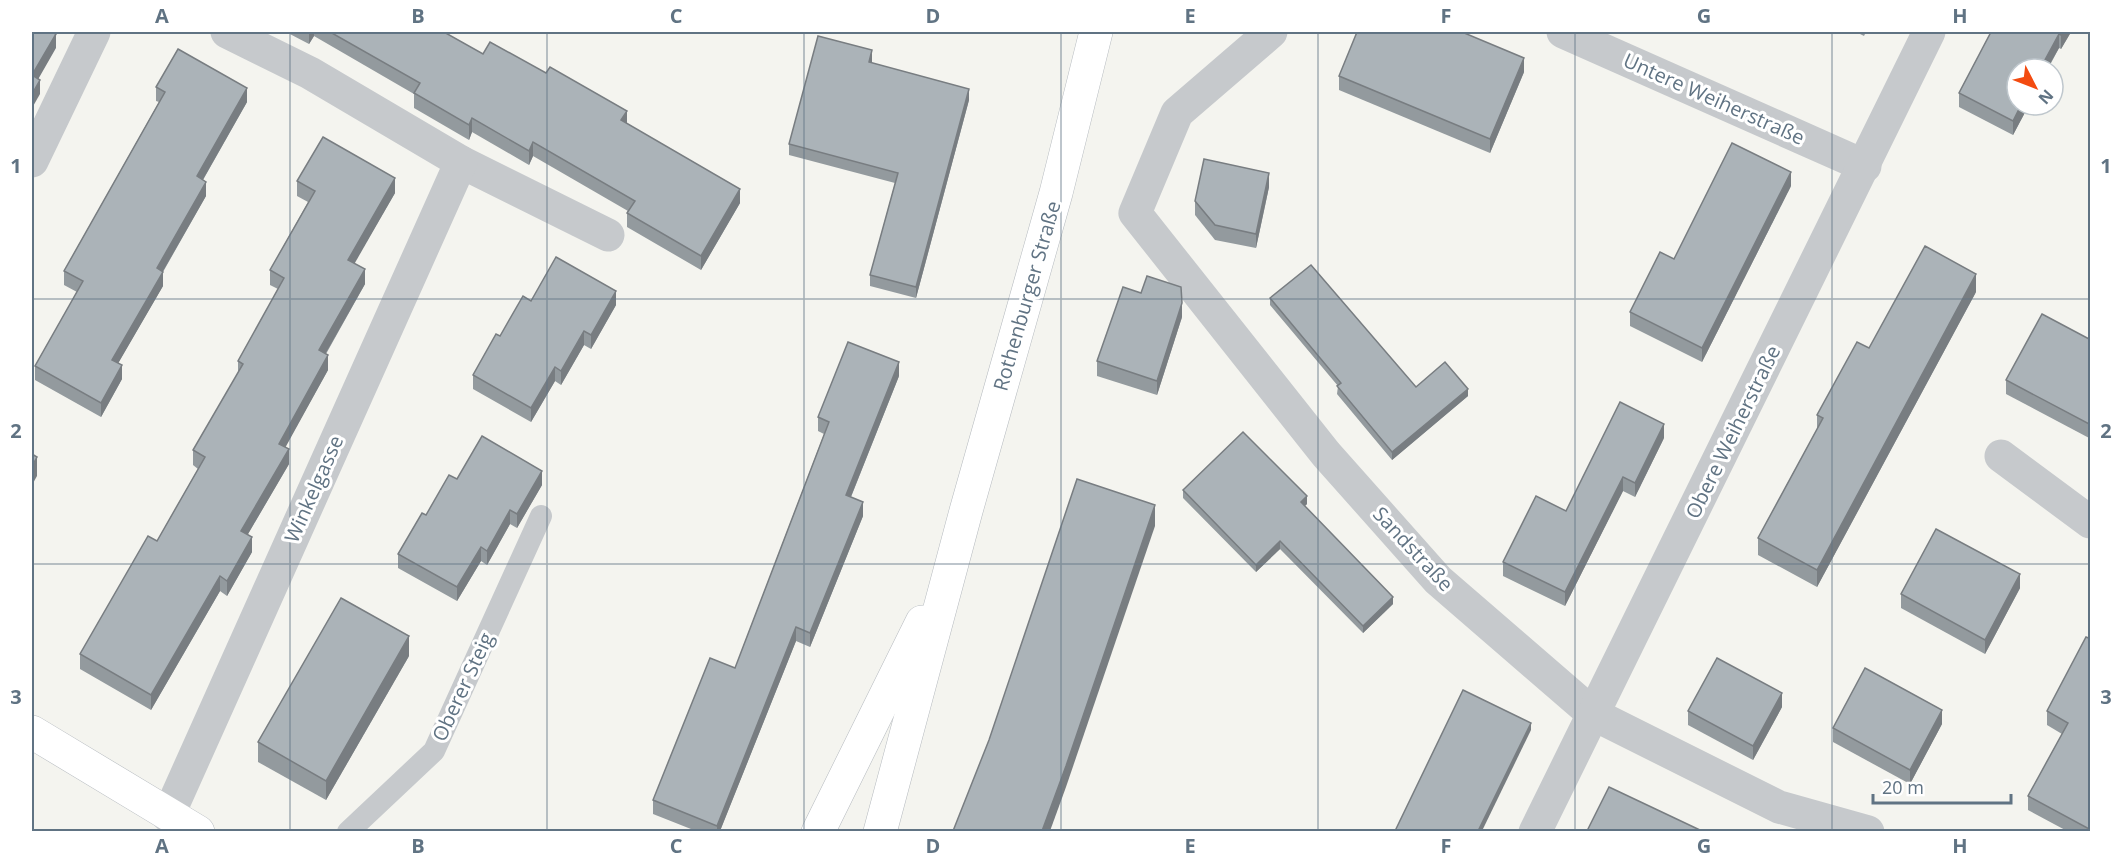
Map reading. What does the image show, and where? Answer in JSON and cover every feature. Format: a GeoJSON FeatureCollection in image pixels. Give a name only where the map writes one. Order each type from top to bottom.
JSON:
{"type":"FeatureCollection","features":[{"type":"Feature","properties":{"kind":"main road","name":"Rothenburger Straße"},"geometry":{"type":"LineString","coordinates":[[880,831],[953,558],[1056,193],[1096,32]]}},
{"type":"Feature","properties":{"kind":"main road","name":"Rothenburger Straße"},"geometry":{"type":"LineString","coordinates":[[818,831],[953,558]]}},
{"type":"Feature","properties":{"kind":"main road"},"geometry":{"type":"LineString","coordinates":[[32,732],[168,816],[198,831]]}},
{"type":"Feature","properties":{"kind":"street"},"geometry":{"type":"LineString","coordinates":[[32,161],[94,32]]}},
{"type":"Feature","properties":{"kind":"street"},"geometry":{"type":"LineString","coordinates":[[226,32],[310,73],[461,162],[608,235]]}},
{"type":"Feature","properties":{"kind":"street","name":"Sandstraße"},"geometry":{"type":"LineString","coordinates":[[1271,32],[1177,113],[1135,213],[1326,454],[1438,580],[1593,714],[1779,807],[1868,831]]}},
{"type":"Feature","properties":{"kind":"street","name":"Untere Weiherstraße"},"geometry":{"type":"LineString","coordinates":[[1563,32],[1864,166]]}},
{"type":"Feature","properties":{"kind":"street","name":"Obere Weiherstraße"},"geometry":{"type":"LineString","coordinates":[[1535,831],[1929,32]]}},
{"type":"Feature","properties":{"kind":"street","name":"Winkelgasse"},"geometry":{"type":"LineString","coordinates":[[168,816],[461,162]]}},
{"type":"Feature","properties":{"kind":"street"},"geometry":{"type":"LineString","coordinates":[[2001,456],[2091,522]]}},
{"type":"Feature","properties":{"kind":"lane","name":"Oberer Steig"},"geometry":{"type":"LineString","coordinates":[[348,831],[434,751],[541,516]]}},
{"type":"Feature","properties":{"kind":"building"},"geometry":{"type":"Polygon","coordinates":[[[32,32],[56,34],[32,75],[32,32]]]}},
{"type":"Feature","properties":{"kind":"building"},"geometry":{"type":"Polygon","coordinates":[[[330,32],[444,32],[483,54],[490,42],[546,73],[550,67],[627,111],[621,120],[740,189],[701,256],[627,213],[635,201],[533,142],[529,151],[472,118],[469,125],[414,93],[420,83],[330,32]]]}},
{"type":"Feature","properties":{"kind":"building"},"geometry":{"type":"Polygon","coordinates":[[[1357,32],[1462,32],[1524,58],[1490,139],[1339,76],[1357,32]]]}},
{"type":"Feature","properties":{"kind":"building"},"geometry":{"type":"Polygon","coordinates":[[[1991,32],[2063,32],[2059,34],[2047,57],[2005,57],[2005,117],[1959,93],[1991,32]]]}},
{"type":"Feature","properties":{"kind":"building"},"geometry":{"type":"Polygon","coordinates":[[[818,36],[872,50],[869,62],[969,89],[916,287],[870,275],[898,173],[789,144],[818,36]]]}},
{"type":"Feature","properties":{"kind":"building"},"geometry":{"type":"Polygon","coordinates":[[[178,49],[247,88],[197,176],[206,182],[157,268],[163,272],[112,360],[122,365],[101,403],[35,366],[83,281],[64,271],[165,92],[156,87],[178,49]]]}},
{"type":"Feature","properties":{"kind":"building"},"geometry":{"type":"Polygon","coordinates":[[[32,75],[40,80],[32,94],[32,75]]]}},
{"type":"Feature","properties":{"kind":"building"},"geometry":{"type":"Polygon","coordinates":[[[323,137],[395,178],[348,260],[365,269],[319,350],[328,355],[279,444],[289,449],[241,531],[252,537],[227,581],[220,576],[151,695],[80,654],[148,536],[157,541],[205,457],[193,450],[243,364],[238,361],[284,278],[270,270],[315,191],[297,181],[323,137]]]}},
{"type":"Feature","properties":{"kind":"building"},"geometry":{"type":"Polygon","coordinates":[[[1732,143],[1791,172],[1702,348],[1630,312],[1660,252],[1674,259],[1732,143]]]}},
{"type":"Feature","properties":{"kind":"building"},"geometry":{"type":"Polygon","coordinates":[[[1204,159],[1269,173],[1256,234],[1215,225],[1195,201],[1204,159]]]}},
{"type":"Feature","properties":{"kind":"building"},"geometry":{"type":"Polygon","coordinates":[[[1925,246],[1976,274],[1817,570],[1758,538],[1823,418],[1817,415],[1857,342],[1869,348],[1925,246]]]}},
{"type":"Feature","properties":{"kind":"building"},"geometry":{"type":"Polygon","coordinates":[[[556,257],[616,291],[591,335],[584,331],[561,371],[555,367],[531,408],[473,375],[496,334],[500,336],[523,296],[531,301],[556,257]]]}},
{"type":"Feature","properties":{"kind":"building"},"geometry":{"type":"Polygon","coordinates":[[[1311,265],[1416,387],[1445,362],[1468,389],[1392,452],[1337,386],[1341,383],[1270,298],[1311,265]]]}},
{"type":"Feature","properties":{"kind":"building"},"geometry":{"type":"Polygon","coordinates":[[[1147,276],[1181,287],[1182,303],[1157,381],[1097,361],[1123,287],[1141,293],[1147,276]]]}},
{"type":"Feature","properties":{"kind":"building"},"geometry":{"type":"Polygon","coordinates":[[[2042,314],[2091,340],[2091,425],[2006,380],[2042,314]]]}},
{"type":"Feature","properties":{"kind":"building"},"geometry":{"type":"Polygon","coordinates":[[[848,342],[899,362],[846,495],[863,502],[810,633],[796,627],[717,826],[653,800],[710,658],[735,668],[829,422],[818,417],[848,342]]]}},
{"type":"Feature","properties":{"kind":"building"},"geometry":{"type":"Polygon","coordinates":[[[1620,402],[1664,424],[1635,483],[1623,477],[1565,592],[1503,562],[1536,496],[1566,511],[1620,402]]]}},
{"type":"Feature","properties":{"kind":"building"},"geometry":{"type":"Polygon","coordinates":[[[1243,432],[1307,496],[1301,502],[1393,597],[1363,626],[1280,541],[1256,565],[1183,490],[1243,432]]]}},
{"type":"Feature","properties":{"kind":"building"},"geometry":{"type":"Polygon","coordinates":[[[482,436],[542,471],[517,514],[510,510],[487,551],[481,547],[457,587],[398,554],[422,513],[426,515],[449,475],[457,479],[482,436]]]}},
{"type":"Feature","properties":{"kind":"building"},"geometry":{"type":"Polygon","coordinates":[[[32,454],[37,457],[32,466],[32,454]]]}},
{"type":"Feature","properties":{"kind":"building"},"geometry":{"type":"Polygon","coordinates":[[[1077,479],[1155,505],[1066,766],[1042,831],[953,831],[989,740],[1077,479]]]}},
{"type":"Feature","properties":{"kind":"building"},"geometry":{"type":"Polygon","coordinates":[[[1936,529],[2020,574],[1985,640],[1901,594],[1936,529]]]}},
{"type":"Feature","properties":{"kind":"building"},"geometry":{"type":"Polygon","coordinates":[[[341,598],[409,636],[326,781],[258,742],[341,598]]]}},
{"type":"Feature","properties":{"kind":"building"},"geometry":{"type":"Polygon","coordinates":[[[2086,637],[2091,639],[2091,830],[2028,796],[2068,723],[2047,711],[2086,637]]]}},
{"type":"Feature","properties":{"kind":"building"},"geometry":{"type":"Polygon","coordinates":[[[1717,658],[1782,693],[1753,746],[1688,711],[1717,658]]]}},
{"type":"Feature","properties":{"kind":"building"},"geometry":{"type":"Polygon","coordinates":[[[1865,668],[1942,710],[1910,770],[1833,728],[1865,668]]]}},
{"type":"Feature","properties":{"kind":"building"},"geometry":{"type":"Polygon","coordinates":[[[1463,690],[1531,723],[1478,831],[1395,831],[1463,690]]]}},
{"type":"Feature","properties":{"kind":"building"},"geometry":{"type":"Polygon","coordinates":[[[1609,787],[1702,831],[1587,831],[1609,787]]]}}]}
